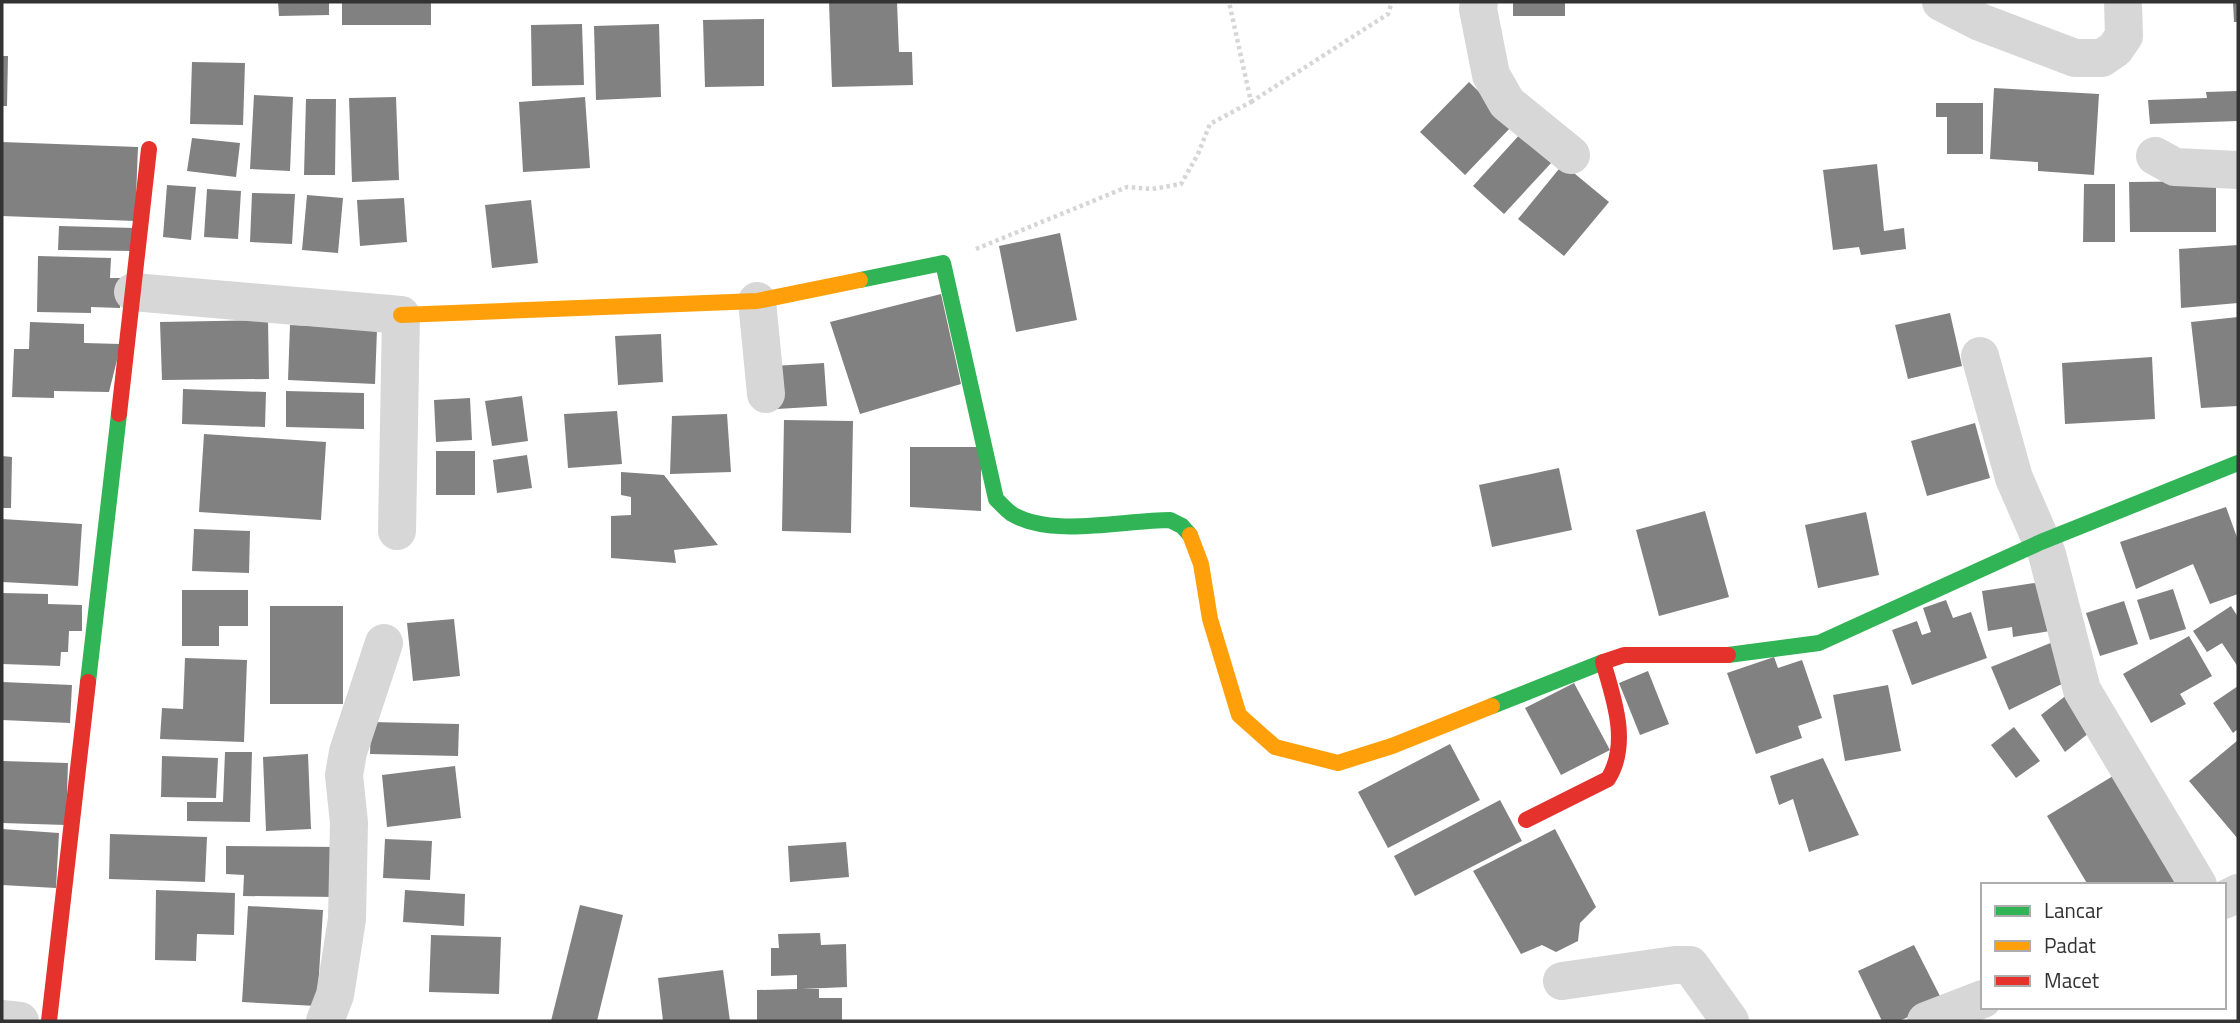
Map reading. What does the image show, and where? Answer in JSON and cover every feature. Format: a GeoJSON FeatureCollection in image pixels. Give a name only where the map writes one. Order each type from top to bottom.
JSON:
{"type":"FeatureCollection","features":[{"type":"Feature","properties":{"kind":"street"},"geometry":{"type":"LineString","coordinates":[[1479,2],[1478,9],[1491,75],[1507,103],[1570,156]]}},
{"type":"Feature","properties":{"kind":"street"},"geometry":{"type":"LineString","coordinates":[[1941,2],[1980,22],[2075,58],[2102,58],[2115,49],[2124,36],[2123,2]]}},
{"type":"Feature","properties":{"kind":"street"},"geometry":{"type":"LineString","coordinates":[[49,1021],[149,149]]}},
{"type":"Feature","properties":{"kind":"street"},"geometry":{"type":"LineString","coordinates":[[2155,156],[2175,167],[2238,170]]}},
{"type":"Feature","properties":{"kind":"street"},"geometry":{"type":"LineString","coordinates":[[133,292],[401,315],[757,301],[943,263],[996,499],[1010,513],[1029,522],[1055,527],[1154,520],[1170,520],[1182,526],[1191,537],[1201,564],[1210,619],[1238,715],[1275,747],[1338,763],[1392,746],[1624,655],[1716,657],[1819,642],[1976,573],[2041,541],[2238,463]]}},
{"type":"Feature","properties":{"kind":"street"},"geometry":{"type":"LineString","coordinates":[[757,301],[766,394]]}},
{"type":"Feature","properties":{"kind":"street"},"geometry":{"type":"LineString","coordinates":[[397,531],[401,315]]}},
{"type":"Feature","properties":{"kind":"street"},"geometry":{"type":"LineString","coordinates":[[1980,356],[2014,478],[2047,554],[2082,690],[2197,883]]}},
{"type":"Feature","properties":{"kind":"street"},"geometry":{"type":"LineString","coordinates":[[325,1021],[335,995],[347,919],[349,823],[344,775],[348,752],[384,643]]}},
{"type":"Feature","properties":{"kind":"street"},"geometry":{"type":"LineString","coordinates":[[1526,820],[1608,779],[1614,773],[1618,763],[1618,722],[1603,662]]}},
{"type":"Feature","properties":{"kind":"street"},"geometry":{"type":"LineString","coordinates":[[1562,981],[1690,965],[1730,1021]]}},
{"type":"Feature","properties":{"kind":"street"},"geometry":{"type":"LineString","coordinates":[[1926,1021],[1981,1000]]}},
{"type":"Feature","properties":{"kind":"street"},"geometry":{"type":"LineString","coordinates":[[2,1019],[20,1021]]}},
{"type":"Feature","properties":{"kind":"path"},"geometry":{"type":"LineString","coordinates":[[1228,2],[1251,102]]}},
{"type":"Feature","properties":{"kind":"path"},"geometry":{"type":"LineString","coordinates":[[943,263],[1127,187],[1152,189],[1181,184],[1198,154],[1210,124],[1251,102],[1388,14],[1392,2]]}},
{"type":"Feature","properties":{"kind":"building"},"geometry":{"type":"Polygon","coordinates":[[[278,2],[329,2],[329,15],[279,16],[278,2]]]}},
{"type":"Feature","properties":{"kind":"building"},"geometry":{"type":"Polygon","coordinates":[[[342,2],[431,2],[431,25],[342,25],[342,2]]]}},
{"type":"Feature","properties":{"kind":"building"},"geometry":{"type":"Polygon","coordinates":[[[829,2],[897,2],[899,52],[912,52],[913,85],[832,87],[829,2]]]}},
{"type":"Feature","properties":{"kind":"building"},"geometry":{"type":"Polygon","coordinates":[[[1513,2],[1565,2],[1565,16],[1513,16],[1513,2]]]}},
{"type":"Feature","properties":{"kind":"building"},"geometry":{"type":"Polygon","coordinates":[[[2233,2],[2238,2],[2238,22],[2234,22],[2233,2]]]}},
{"type":"Feature","properties":{"kind":"building"},"geometry":{"type":"Polygon","coordinates":[[[764,19],[764,86],[705,87],[703,20],[764,19]]]}},
{"type":"Feature","properties":{"kind":"building"},"geometry":{"type":"Polygon","coordinates":[[[582,24],[584,85],[532,86],[531,25],[582,24]]]}},
{"type":"Feature","properties":{"kind":"building"},"geometry":{"type":"Polygon","coordinates":[[[659,24],[661,97],[596,100],[594,26],[659,24]]]}},
{"type":"Feature","properties":{"kind":"building"},"geometry":{"type":"Polygon","coordinates":[[[2,56],[8,56],[7,106],[2,106],[2,56]]]}},
{"type":"Feature","properties":{"kind":"building"},"geometry":{"type":"Polygon","coordinates":[[[192,62],[245,63],[243,125],[190,124],[192,62]]]}},
{"type":"Feature","properties":{"kind":"building"},"geometry":{"type":"Polygon","coordinates":[[[1469,82],[1513,125],[1465,175],[1420,132],[1469,82]]]}},
{"type":"Feature","properties":{"kind":"building"},"geometry":{"type":"Polygon","coordinates":[[[1994,88],[2099,94],[2094,175],[2038,171],[2038,162],[1990,159],[1994,88]]]}},
{"type":"Feature","properties":{"kind":"building"},"geometry":{"type":"Polygon","coordinates":[[[2238,91],[2238,121],[2150,124],[2148,100],[2207,98],[2206,92],[2238,91]]]}},
{"type":"Feature","properties":{"kind":"building"},"geometry":{"type":"Polygon","coordinates":[[[254,95],[293,97],[290,171],[250,169],[254,95]]]}},
{"type":"Feature","properties":{"kind":"building"},"geometry":{"type":"Polygon","coordinates":[[[396,97],[399,180],[352,182],[349,98],[396,97]]]}},
{"type":"Feature","properties":{"kind":"building"},"geometry":{"type":"Polygon","coordinates":[[[585,97],[590,168],[523,172],[519,102],[585,97]]]}},
{"type":"Feature","properties":{"kind":"building"},"geometry":{"type":"Polygon","coordinates":[[[306,99],[336,99],[335,175],[304,175],[306,99]]]}},
{"type":"Feature","properties":{"kind":"building"},"geometry":{"type":"Polygon","coordinates":[[[1936,103],[1983,103],[1983,154],[1947,154],[1947,117],[1936,117],[1936,103]]]}},
{"type":"Feature","properties":{"kind":"building"},"geometry":{"type":"Polygon","coordinates":[[[1522,132],[1553,161],[1504,214],[1473,186],[1522,132]]]}},
{"type":"Feature","properties":{"kind":"building"},"geometry":{"type":"Polygon","coordinates":[[[192,138],[240,143],[236,177],[187,171],[192,138]]]}},
{"type":"Feature","properties":{"kind":"building"},"geometry":{"type":"Polygon","coordinates":[[[2,142],[138,147],[135,221],[2,216],[2,142]]]}},
{"type":"Feature","properties":{"kind":"building"},"geometry":{"type":"Polygon","coordinates":[[[1563,164],[1609,202],[1564,256],[1518,219],[1563,164]]]}},
{"type":"Feature","properties":{"kind":"building"},"geometry":{"type":"Polygon","coordinates":[[[1877,164],[1884,231],[1904,228],[1906,249],[1861,255],[1859,247],[1833,250],[1823,170],[1877,164]]]}},
{"type":"Feature","properties":{"kind":"building"},"geometry":{"type":"Polygon","coordinates":[[[2216,181],[2216,232],[2130,232],[2129,182],[2216,181]]]}},
{"type":"Feature","properties":{"kind":"building"},"geometry":{"type":"Polygon","coordinates":[[[2084,184],[2115,184],[2115,242],[2083,242],[2084,184]]]}},
{"type":"Feature","properties":{"kind":"building"},"geometry":{"type":"Polygon","coordinates":[[[167,185],[196,187],[191,240],[163,237],[167,185]]]}},
{"type":"Feature","properties":{"kind":"building"},"geometry":{"type":"Polygon","coordinates":[[[207,189],[241,191],[238,239],[204,237],[207,189]]]}},
{"type":"Feature","properties":{"kind":"building"},"geometry":{"type":"Polygon","coordinates":[[[252,193],[295,194],[292,244],[250,242],[252,193]]]}},
{"type":"Feature","properties":{"kind":"building"},"geometry":{"type":"Polygon","coordinates":[[[307,195],[343,198],[338,253],[302,250],[307,195]]]}},
{"type":"Feature","properties":{"kind":"building"},"geometry":{"type":"Polygon","coordinates":[[[404,198],[407,242],[360,246],[357,200],[404,198]]]}},
{"type":"Feature","properties":{"kind":"building"},"geometry":{"type":"Polygon","coordinates":[[[531,200],[538,263],[492,268],[485,205],[531,200]]]}},
{"type":"Feature","properties":{"kind":"building"},"geometry":{"type":"Polygon","coordinates":[[[59,226],[135,228],[135,251],[58,250],[59,226]]]}},
{"type":"Feature","properties":{"kind":"building"},"geometry":{"type":"Polygon","coordinates":[[[1060,233],[1077,320],[1016,332],[999,246],[1060,233]]]}},
{"type":"Feature","properties":{"kind":"building"},"geometry":{"type":"Polygon","coordinates":[[[2238,245],[2238,303],[2181,308],[2179,249],[2238,245]]]}},
{"type":"Feature","properties":{"kind":"building"},"geometry":{"type":"Polygon","coordinates":[[[38,256],[111,258],[110,278],[120,278],[120,308],[91,307],[91,313],[37,312],[38,256]]]}},
{"type":"Feature","properties":{"kind":"building"},"geometry":{"type":"Polygon","coordinates":[[[941,294],[961,384],[860,414],[830,322],[941,294]]]}},
{"type":"Feature","properties":{"kind":"building"},"geometry":{"type":"Polygon","coordinates":[[[1950,313],[1962,366],[1908,379],[1895,325],[1950,313]]]}},
{"type":"Feature","properties":{"kind":"building"},"geometry":{"type":"Polygon","coordinates":[[[2238,317],[2238,406],[2201,408],[2191,322],[2238,317]]]}},
{"type":"Feature","properties":{"kind":"building"},"geometry":{"type":"Polygon","coordinates":[[[268,320],[269,379],[162,380],[160,322],[268,320]]]}},
{"type":"Feature","properties":{"kind":"building"},"geometry":{"type":"Polygon","coordinates":[[[30,322],[84,324],[84,343],[121,344],[109,392],[54,391],[54,398],[12,397],[14,349],[29,349],[30,322]]]}},
{"type":"Feature","properties":{"kind":"building"},"geometry":{"type":"Polygon","coordinates":[[[290,325],[377,329],[375,384],[288,380],[290,325]]]}},
{"type":"Feature","properties":{"kind":"building"},"geometry":{"type":"Polygon","coordinates":[[[661,334],[663,382],[618,385],[615,336],[661,334]]]}},
{"type":"Feature","properties":{"kind":"building"},"geometry":{"type":"Polygon","coordinates":[[[2152,357],[2155,419],[2065,424],[2062,363],[2152,357]]]}},
{"type":"Feature","properties":{"kind":"building"},"geometry":{"type":"Polygon","coordinates":[[[824,363],[827,406],[777,409],[773,366],[824,363]]]}},
{"type":"Feature","properties":{"kind":"building"},"geometry":{"type":"Polygon","coordinates":[[[183,389],[266,392],[265,427],[182,424],[183,389]]]}},
{"type":"Feature","properties":{"kind":"building"},"geometry":{"type":"Polygon","coordinates":[[[286,391],[364,393],[364,429],[286,427],[286,391]]]}},
{"type":"Feature","properties":{"kind":"building"},"geometry":{"type":"Polygon","coordinates":[[[522,396],[528,441],[492,446],[485,401],[522,396]]]}},
{"type":"Feature","properties":{"kind":"building"},"geometry":{"type":"Polygon","coordinates":[[[470,398],[472,440],[436,442],[434,400],[470,398]]]}},
{"type":"Feature","properties":{"kind":"building"},"geometry":{"type":"Polygon","coordinates":[[[617,411],[622,464],[568,468],[564,414],[617,411]]]}},
{"type":"Feature","properties":{"kind":"building"},"geometry":{"type":"Polygon","coordinates":[[[727,414],[731,472],[670,474],[672,416],[727,414]]]}},
{"type":"Feature","properties":{"kind":"building"},"geometry":{"type":"Polygon","coordinates":[[[784,420],[853,421],[851,533],[782,531],[784,420]]]}},
{"type":"Feature","properties":{"kind":"building"},"geometry":{"type":"Polygon","coordinates":[[[1975,423],[1990,478],[1927,496],[1911,441],[1975,423]]]}},
{"type":"Feature","properties":{"kind":"building"},"geometry":{"type":"Polygon","coordinates":[[[204,434],[326,442],[321,520],[199,512],[204,434]]]}},
{"type":"Feature","properties":{"kind":"building"},"geometry":{"type":"Polygon","coordinates":[[[910,447],[981,447],[981,511],[910,507],[910,447]]]}},
{"type":"Feature","properties":{"kind":"building"},"geometry":{"type":"Polygon","coordinates":[[[436,451],[475,451],[475,495],[436,495],[436,451]]]}},
{"type":"Feature","properties":{"kind":"building"},"geometry":{"type":"Polygon","coordinates":[[[527,455],[532,488],[497,493],[493,460],[527,455]]]}},
{"type":"Feature","properties":{"kind":"building"},"geometry":{"type":"Polygon","coordinates":[[[2,456],[12,457],[11,508],[2,508],[2,456]]]}},
{"type":"Feature","properties":{"kind":"building"},"geometry":{"type":"Polygon","coordinates":[[[1559,468],[1572,530],[1492,547],[1479,485],[1559,468]]]}},
{"type":"Feature","properties":{"kind":"building"},"geometry":{"type":"Polygon","coordinates":[[[621,472],[664,475],[718,545],[674,550],[676,563],[611,558],[611,516],[631,515],[631,497],[621,495],[621,472]]]}},
{"type":"Feature","properties":{"kind":"building"},"geometry":{"type":"Polygon","coordinates":[[[2226,507],[2238,540],[2238,594],[2210,604],[2193,564],[2136,589],[2120,542],[2226,507]]]}},
{"type":"Feature","properties":{"kind":"building"},"geometry":{"type":"Polygon","coordinates":[[[1705,511],[1729,597],[1659,616],[1636,530],[1705,511]]]}},
{"type":"Feature","properties":{"kind":"building"},"geometry":{"type":"Polygon","coordinates":[[[1866,512],[1879,575],[1818,588],[1805,525],[1866,512]]]}},
{"type":"Feature","properties":{"kind":"building"},"geometry":{"type":"Polygon","coordinates":[[[2,519],[82,524],[78,586],[2,582],[2,519]]]}},
{"type":"Feature","properties":{"kind":"building"},"geometry":{"type":"Polygon","coordinates":[[[194,529],[250,531],[249,573],[192,571],[194,529]]]}},
{"type":"Feature","properties":{"kind":"building"},"geometry":{"type":"Polygon","coordinates":[[[2048,581],[2056,630],[2013,637],[2012,627],[1988,631],[1982,591],[2048,581]]]}},
{"type":"Feature","properties":{"kind":"building"},"geometry":{"type":"Polygon","coordinates":[[[2173,589],[2186,629],[2150,640],[2137,600],[2173,589]]]}},
{"type":"Feature","properties":{"kind":"building"},"geometry":{"type":"Polygon","coordinates":[[[182,590],[248,590],[248,626],[219,626],[219,646],[182,646],[182,590]]]}},
{"type":"Feature","properties":{"kind":"building"},"geometry":{"type":"Polygon","coordinates":[[[2,593],[48,594],[48,604],[82,605],[82,631],[69,631],[68,652],[61,652],[60,666],[2,664],[2,593]]]}},
{"type":"Feature","properties":{"kind":"building"},"geometry":{"type":"Polygon","coordinates":[[[1946,600],[1953,618],[1971,612],[1987,658],[1912,685],[1892,630],[1917,621],[1922,635],[1931,632],[1923,608],[1946,600]]]}},
{"type":"Feature","properties":{"kind":"building"},"geometry":{"type":"Polygon","coordinates":[[[2124,601],[2138,644],[2100,656],[2086,613],[2124,601]]]}},
{"type":"Feature","properties":{"kind":"building"},"geometry":{"type":"Polygon","coordinates":[[[270,606],[343,606],[343,704],[270,704],[270,606]]]}},
{"type":"Feature","properties":{"kind":"building"},"geometry":{"type":"Polygon","coordinates":[[[2231,606],[2238,617],[2238,667],[2222,643],[2207,652],[2193,631],[2231,606]]]}},
{"type":"Feature","properties":{"kind":"building"},"geometry":{"type":"Polygon","coordinates":[[[454,619],[460,676],[413,681],[407,623],[454,619]]]}},
{"type":"Feature","properties":{"kind":"building"},"geometry":{"type":"Polygon","coordinates":[[[2189,636],[2212,676],[2180,694],[2186,704],[2151,723],[2123,674],[2189,636]]]}},
{"type":"Feature","properties":{"kind":"building"},"geometry":{"type":"Polygon","coordinates":[[[2053,642],[2072,679],[2009,710],[1991,667],[2053,642]]]}},
{"type":"Feature","properties":{"kind":"building"},"geometry":{"type":"Polygon","coordinates":[[[1774,657],[1778,668],[1802,660],[1822,718],[1798,726],[1802,738],[1756,754],[1727,673],[1774,657]]]}},
{"type":"Feature","properties":{"kind":"building"},"geometry":{"type":"Polygon","coordinates":[[[185,658],[247,660],[244,742],[160,739],[162,708],[183,709],[185,658]]]}},
{"type":"Feature","properties":{"kind":"building"},"geometry":{"type":"Polygon","coordinates":[[[1648,671],[1669,724],[1640,735],[1619,683],[1648,671]]]}},
{"type":"Feature","properties":{"kind":"building"},"geometry":{"type":"Polygon","coordinates":[[[2,682],[72,685],[70,723],[2,720],[2,682]]]}},
{"type":"Feature","properties":{"kind":"building"},"geometry":{"type":"Polygon","coordinates":[[[1574,683],[1610,750],[1561,775],[1525,708],[1574,683]]]}},
{"type":"Feature","properties":{"kind":"building"},"geometry":{"type":"Polygon","coordinates":[[[1888,685],[1901,751],[1845,761],[1833,695],[1888,685]]]}},
{"type":"Feature","properties":{"kind":"building"},"geometry":{"type":"Polygon","coordinates":[[[2238,686],[2238,729],[2233,733],[2213,703],[2238,686]]]}},
{"type":"Feature","properties":{"kind":"building"},"geometry":{"type":"Polygon","coordinates":[[[2068,694],[2094,729],[2065,752],[2041,715],[2068,694]]]}},
{"type":"Feature","properties":{"kind":"building"},"geometry":{"type":"Polygon","coordinates":[[[371,722],[459,724],[458,756],[370,754],[371,722]]]}},
{"type":"Feature","properties":{"kind":"building"},"geometry":{"type":"Polygon","coordinates":[[[2014,727],[2040,761],[2016,778],[1991,745],[2014,727]]]}},
{"type":"Feature","properties":{"kind":"building"},"geometry":{"type":"Polygon","coordinates":[[[2238,740],[2238,839],[2189,781],[2238,740]]]}},
{"type":"Feature","properties":{"kind":"building"},"geometry":{"type":"Polygon","coordinates":[[[1450,744],[1480,800],[1388,848],[1358,792],[1450,744]]]}},
{"type":"Feature","properties":{"kind":"building"},"geometry":{"type":"Polygon","coordinates":[[[225,752],[252,752],[250,822],[187,821],[187,802],[223,802],[225,752]]]}},
{"type":"Feature","properties":{"kind":"building"},"geometry":{"type":"Polygon","coordinates":[[[308,754],[311,829],[266,831],[263,757],[308,754]]]}},
{"type":"Feature","properties":{"kind":"building"},"geometry":{"type":"Polygon","coordinates":[[[162,756],[218,758],[216,798],[161,797],[162,756]]]}},
{"type":"Feature","properties":{"kind":"building"},"geometry":{"type":"Polygon","coordinates":[[[1823,758],[1859,835],[1809,852],[1793,799],[1779,805],[1770,776],[1823,758]]]}},
{"type":"Feature","properties":{"kind":"building"},"geometry":{"type":"Polygon","coordinates":[[[2,761],[68,763],[66,825],[2,823],[2,761]]]}},
{"type":"Feature","properties":{"kind":"building"},"geometry":{"type":"Polygon","coordinates":[[[455,766],[461,818],[387,827],[382,775],[455,766]]]}},
{"type":"Feature","properties":{"kind":"building"},"geometry":{"type":"Polygon","coordinates":[[[2113,776],[2187,875],[2174,883],[2087,883],[2047,816],[2113,776]]]}},
{"type":"Feature","properties":{"kind":"building"},"geometry":{"type":"Polygon","coordinates":[[[1500,800],[1522,841],[1415,896],[1394,856],[1500,800]]]}},
{"type":"Feature","properties":{"kind":"building"},"geometry":{"type":"Polygon","coordinates":[[[2,829],[59,833],[56,888],[2,885],[2,829]]]}},
{"type":"Feature","properties":{"kind":"building"},"geometry":{"type":"Polygon","coordinates":[[[1555,829],[1596,907],[1580,923],[1578,941],[1556,952],[1542,945],[1521,954],[1473,871],[1555,829]]]}},
{"type":"Feature","properties":{"kind":"building"},"geometry":{"type":"Polygon","coordinates":[[[110,834],[207,837],[205,882],[109,879],[110,834]]]}},
{"type":"Feature","properties":{"kind":"building"},"geometry":{"type":"Polygon","coordinates":[[[385,839],[432,841],[430,880],[383,878],[385,839]]]}},
{"type":"Feature","properties":{"kind":"building"},"geometry":{"type":"Polygon","coordinates":[[[846,842],[849,877],[790,882],[788,846],[846,842]]]}},
{"type":"Feature","properties":{"kind":"building"},"geometry":{"type":"Polygon","coordinates":[[[226,846],[339,847],[338,897],[243,896],[244,875],[226,874],[226,846]]]}},
{"type":"Feature","properties":{"kind":"building"},"geometry":{"type":"Polygon","coordinates":[[[156,890],[235,893],[234,935],[197,934],[196,961],[155,960],[156,890]]]}},
{"type":"Feature","properties":{"kind":"building"},"geometry":{"type":"Polygon","coordinates":[[[405,890],[465,894],[464,926],[403,922],[405,890]]]}},
{"type":"Feature","properties":{"kind":"building"},"geometry":{"type":"Polygon","coordinates":[[[580,905],[623,915],[597,1021],[551,1021],[580,905]]]}},
{"type":"Feature","properties":{"kind":"building"},"geometry":{"type":"Polygon","coordinates":[[[248,906],[323,910],[317,1006],[242,1002],[248,906]]]}},
{"type":"Feature","properties":{"kind":"building"},"geometry":{"type":"Polygon","coordinates":[[[820,933],[821,945],[846,944],[847,987],[802,989],[819,989],[819,998],[842,998],[842,1021],[757,1021],[757,990],[797,989],[797,975],[771,976],[771,948],[779,948],[778,934],[820,933]]]}},
{"type":"Feature","properties":{"kind":"building"},"geometry":{"type":"Polygon","coordinates":[[[431,935],[501,937],[499,994],[429,992],[431,935]]]}},
{"type":"Feature","properties":{"kind":"building"},"geometry":{"type":"Polygon","coordinates":[[[1914,945],[1943,1002],[1899,1021],[1882,1021],[1858,971],[1914,945]]]}},
{"type":"Feature","properties":{"kind":"building"},"geometry":{"type":"Polygon","coordinates":[[[723,970],[730,1021],[663,1021],[658,978],[723,970]]]}},
{"type":"Feature","properties":{"kind":"traffic: fast"},"geometry":{"type":"LineString","coordinates":[[860,280],[943,263],[996,499],[1010,512],[1028,521],[1047,525],[1089,526],[1170,520],[1182,526],[1190,535]]}},
{"type":"Feature","properties":{"kind":"traffic: fast"},"geometry":{"type":"LineString","coordinates":[[88,682],[119,414]]}},
{"type":"Feature","properties":{"kind":"traffic: fast"},"geometry":{"type":"LineString","coordinates":[[1728,655],[1819,643],[2041,542],[2238,463]]}},
{"type":"Feature","properties":{"kind":"traffic: fast"},"geometry":{"type":"LineString","coordinates":[[1492,706],[1603,662]]}},
{"type":"Feature","properties":{"kind":"traffic: slow"},"geometry":{"type":"LineString","coordinates":[[401,315],[757,301],[860,280]]}},
{"type":"Feature","properties":{"kind":"traffic: slow"},"geometry":{"type":"LineString","coordinates":[[1190,535],[1201,564],[1210,619],[1239,715],[1275,747],[1338,763],[1392,746],[1492,706]]}},
{"type":"Feature","properties":{"kind":"traffic: jam"},"geometry":{"type":"LineString","coordinates":[[119,414],[149,149]]}},
{"type":"Feature","properties":{"kind":"traffic: jam"},"geometry":{"type":"LineString","coordinates":[[1526,820],[1608,779],[1615,765],[1618,721],[1603,662],[1624,655],[1728,655]]}},
{"type":"Feature","properties":{"kind":"traffic: jam"},"geometry":{"type":"LineString","coordinates":[[49,1021],[88,682]]}}]}
